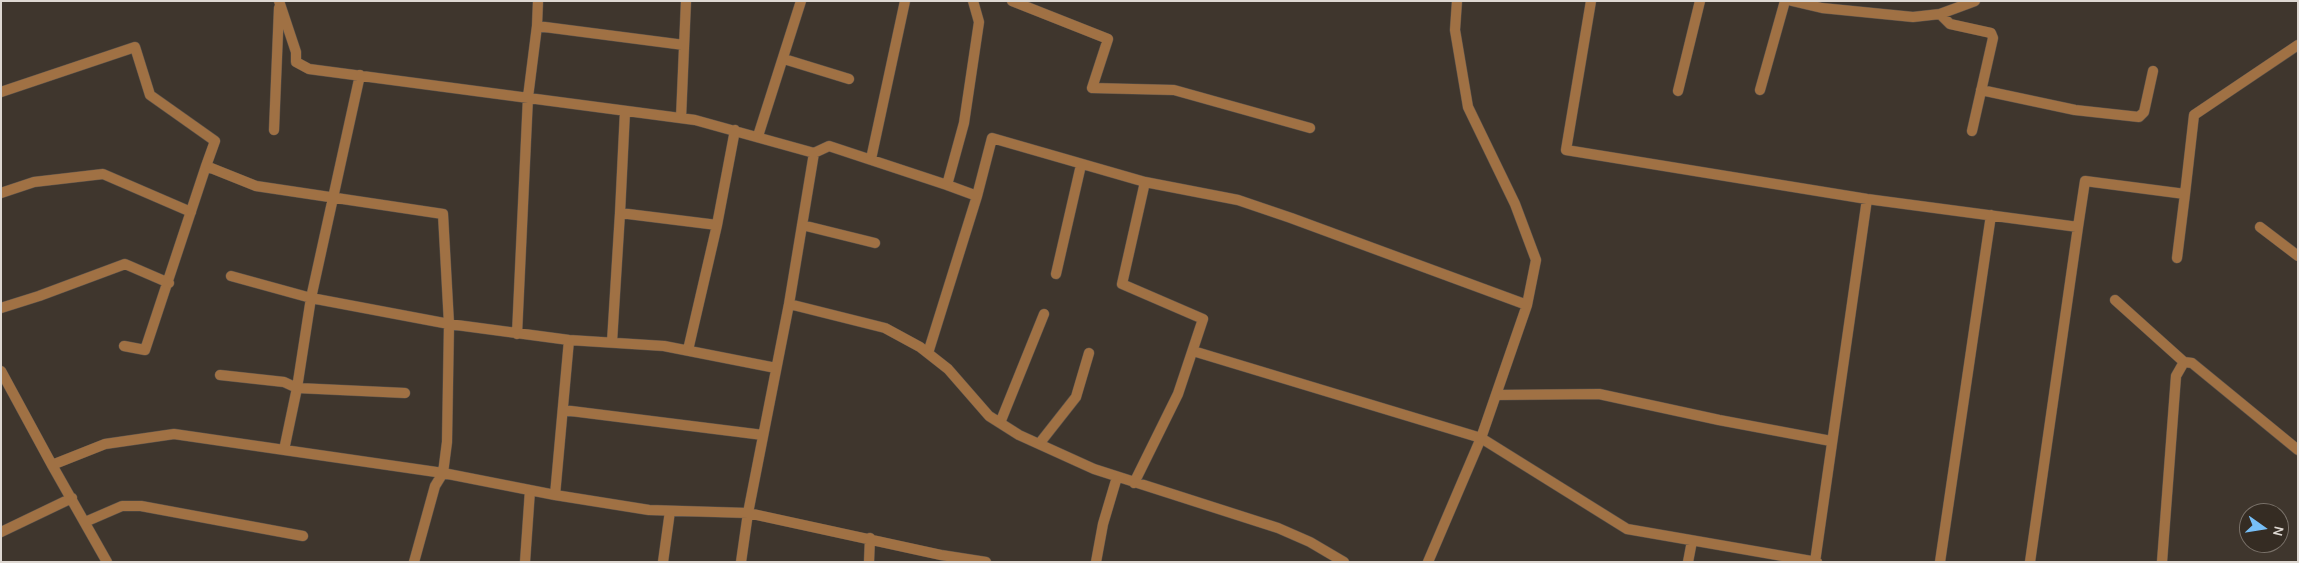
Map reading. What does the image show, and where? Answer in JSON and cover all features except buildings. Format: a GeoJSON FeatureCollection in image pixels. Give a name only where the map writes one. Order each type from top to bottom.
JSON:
{"type":"FeatureCollection","features":[{"type":"Feature","properties":{"kind":"street"},"geometry":{"type":"LineString","coordinates":[[517,334],[528,97],[537,26],[538,1]]}},
{"type":"Feature","properties":{"kind":"street"},"geometry":{"type":"LineString","coordinates":[[681,118],[686,1]]}},
{"type":"Feature","properties":{"kind":"street"},"geometry":{"type":"LineString","coordinates":[[758,136],[801,1]]}},
{"type":"Feature","properties":{"kind":"street"},"geometry":{"type":"LineString","coordinates":[[871,159],[905,1]]}},
{"type":"Feature","properties":{"kind":"street"},"geometry":{"type":"LineString","coordinates":[[947,185],[964,123],[978,31],[979,22],[974,1]]}},
{"type":"Feature","properties":{"kind":"street"},"geometry":{"type":"LineString","coordinates":[[1012,1],[1108,39],[1092,88],[1174,90],[1310,128]]}},
{"type":"Feature","properties":{"kind":"street"},"geometry":{"type":"LineString","coordinates":[[1428,562],[1481,438],[1527,305],[1536,260],[1515,204],[1468,107],[1455,30],[1457,1]]}},
{"type":"Feature","properties":{"kind":"street"},"geometry":{"type":"LineString","coordinates":[[1591,1],[1566,150],[1867,199],[2078,227]]}},
{"type":"Feature","properties":{"kind":"street"},"geometry":{"type":"LineString","coordinates":[[1678,92],[1700,1]]}},
{"type":"Feature","properties":{"kind":"street"},"geometry":{"type":"LineString","coordinates":[[1760,90],[1785,1]]}},
{"type":"Feature","properties":{"kind":"street"},"geometry":{"type":"LineString","coordinates":[[1792,1],[1896,16],[1940,14],[1975,1]]}},
{"type":"Feature","properties":{"kind":"street"},"geometry":{"type":"LineString","coordinates":[[279,2],[296,52],[296,62],[309,69],[681,118],[758,136],[814,153],[829,146],[977,196]]}},
{"type":"Feature","properties":{"kind":"street"},"geometry":{"type":"LineString","coordinates":[[274,130],[279,2]]}},
{"type":"Feature","properties":{"kind":"street"},"geometry":{"type":"LineString","coordinates":[[1940,14],[1957,27],[1991,34],[1993,38],[1972,131]]}},
{"type":"Feature","properties":{"kind":"street"},"geometry":{"type":"LineString","coordinates":[[537,26],[684,45]]}},
{"type":"Feature","properties":{"kind":"street"},"geometry":{"type":"LineString","coordinates":[[2178,258],[2194,115],[2298,45]]}},
{"type":"Feature","properties":{"kind":"street"},"geometry":{"type":"LineString","coordinates":[[1,92],[135,47],[150,95],[215,141],[145,350],[124,346]]}},
{"type":"Feature","properties":{"kind":"street"},"geometry":{"type":"LineString","coordinates":[[784,59],[849,79]]}},
{"type":"Feature","properties":{"kind":"street"},"geometry":{"type":"LineString","coordinates":[[1981,90],[2075,110],[2138,117],[2144,112],[2153,71]]}},
{"type":"Feature","properties":{"kind":"street"},"geometry":{"type":"LineString","coordinates":[[284,450],[297,388],[311,298],[360,75]]}},
{"type":"Feature","properties":{"kind":"street"},"geometry":{"type":"LineString","coordinates":[[612,342],[625,111]]}},
{"type":"Feature","properties":{"kind":"street"},"geometry":{"type":"LineString","coordinates":[[688,350],[717,225],[735,130]]}},
{"type":"Feature","properties":{"kind":"street"},"geometry":{"type":"LineString","coordinates":[[928,353],[977,196],[992,138],[1145,182],[1238,200],[1527,305]]}},
{"type":"Feature","properties":{"kind":"street"},"geometry":{"type":"LineString","coordinates":[[741,562],[748,513],[789,304],[814,153]]}},
{"type":"Feature","properties":{"kind":"street"},"geometry":{"type":"LineString","coordinates":[[1056,274],[1081,165]]}},
{"type":"Feature","properties":{"kind":"street"},"geometry":{"type":"LineString","coordinates":[[206,166],[256,186],[443,214],[449,324],[447,442],[443,473],[434,486],[414,562]]}},
{"type":"Feature","properties":{"kind":"street"},"geometry":{"type":"LineString","coordinates":[[1,193],[34,182],[103,174],[191,212]]}},
{"type":"Feature","properties":{"kind":"street"},"geometry":{"type":"LineString","coordinates":[[2030,562],[2085,181],[2185,194]]}},
{"type":"Feature","properties":{"kind":"street"},"geometry":{"type":"LineString","coordinates":[[1134,483],[1178,394],[1204,319],[1122,284],[1145,182]]}},
{"type":"Feature","properties":{"kind":"street"},"geometry":{"type":"LineString","coordinates":[[1192,352],[1481,438],[1627,529],[1816,562],[1831,441],[1867,199]]}},
{"type":"Feature","properties":{"kind":"street"},"geometry":{"type":"LineString","coordinates":[[620,213],[717,225]]}},
{"type":"Feature","properties":{"kind":"street"},"geometry":{"type":"LineString","coordinates":[[1940,562],[1991,215]]}},
{"type":"Feature","properties":{"kind":"street"},"geometry":{"type":"LineString","coordinates":[[802,225],[875,243]]}},
{"type":"Feature","properties":{"kind":"street"},"geometry":{"type":"LineString","coordinates":[[2260,226],[2298,256]]}},
{"type":"Feature","properties":{"kind":"street"},"geometry":{"type":"LineString","coordinates":[[1,308],[125,264],[169,283]]}},
{"type":"Feature","properties":{"kind":"street"},"geometry":{"type":"LineString","coordinates":[[231,276],[311,298],[449,324],[569,340],[664,346],[776,368]]}},
{"type":"Feature","properties":{"kind":"street"},"geometry":{"type":"LineString","coordinates":[[2115,300],[2184,362],[2192,363],[2298,450]]}},
{"type":"Feature","properties":{"kind":"street"},"geometry":{"type":"LineString","coordinates":[[789,304],[885,328],[928,353],[948,369],[989,416],[1039,444],[1134,483],[1278,528],[1310,542],[1344,562]]}},
{"type":"Feature","properties":{"kind":"street"},"geometry":{"type":"LineString","coordinates":[[1000,423],[1044,314]]}},
{"type":"Feature","properties":{"kind":"street"},"geometry":{"type":"LineString","coordinates":[[555,494],[569,340]]}},
{"type":"Feature","properties":{"kind":"street"},"geometry":{"type":"LineString","coordinates":[[1039,444],[1076,397],[1090,353]]}},
{"type":"Feature","properties":{"kind":"street"},"geometry":{"type":"LineString","coordinates":[[2162,562],[2176,376],[2184,362]]}},
{"type":"Feature","properties":{"kind":"street"},"geometry":{"type":"LineString","coordinates":[[1,371],[107,562]]}},
{"type":"Feature","properties":{"kind":"street"},"geometry":{"type":"LineString","coordinates":[[220,375],[284,382],[297,388],[405,393]]}},
{"type":"Feature","properties":{"kind":"street"},"geometry":{"type":"LineString","coordinates":[[1496,395],[1600,394],[1719,420],[1831,441]]}},
{"type":"Feature","properties":{"kind":"street"},"geometry":{"type":"LineString","coordinates":[[562,410],[763,435]]}},
{"type":"Feature","properties":{"kind":"street"},"geometry":{"type":"LineString","coordinates":[[52,464],[105,444],[174,434],[443,473],[649,510],[748,513],[870,538],[941,558],[986,562]]}},
{"type":"Feature","properties":{"kind":"street"},"geometry":{"type":"LineString","coordinates":[[1096,562],[1102,524],[1117,477]]}},
{"type":"Feature","properties":{"kind":"street"},"geometry":{"type":"LineString","coordinates":[[525,562],[530,490]]}},
{"type":"Feature","properties":{"kind":"street"},"geometry":{"type":"LineString","coordinates":[[1,532],[72,498]]}},
{"type":"Feature","properties":{"kind":"street"},"geometry":{"type":"LineString","coordinates":[[85,522],[122,506],[141,506],[303,536]]}},
{"type":"Feature","properties":{"kind":"street"},"geometry":{"type":"LineString","coordinates":[[663,562],[670,511]]}},
{"type":"Feature","properties":{"kind":"street"},"geometry":{"type":"LineString","coordinates":[[870,538],[870,562]]}},
{"type":"Feature","properties":{"kind":"street"},"geometry":{"type":"LineString","coordinates":[[1688,562],[1692,541]]}}]}
